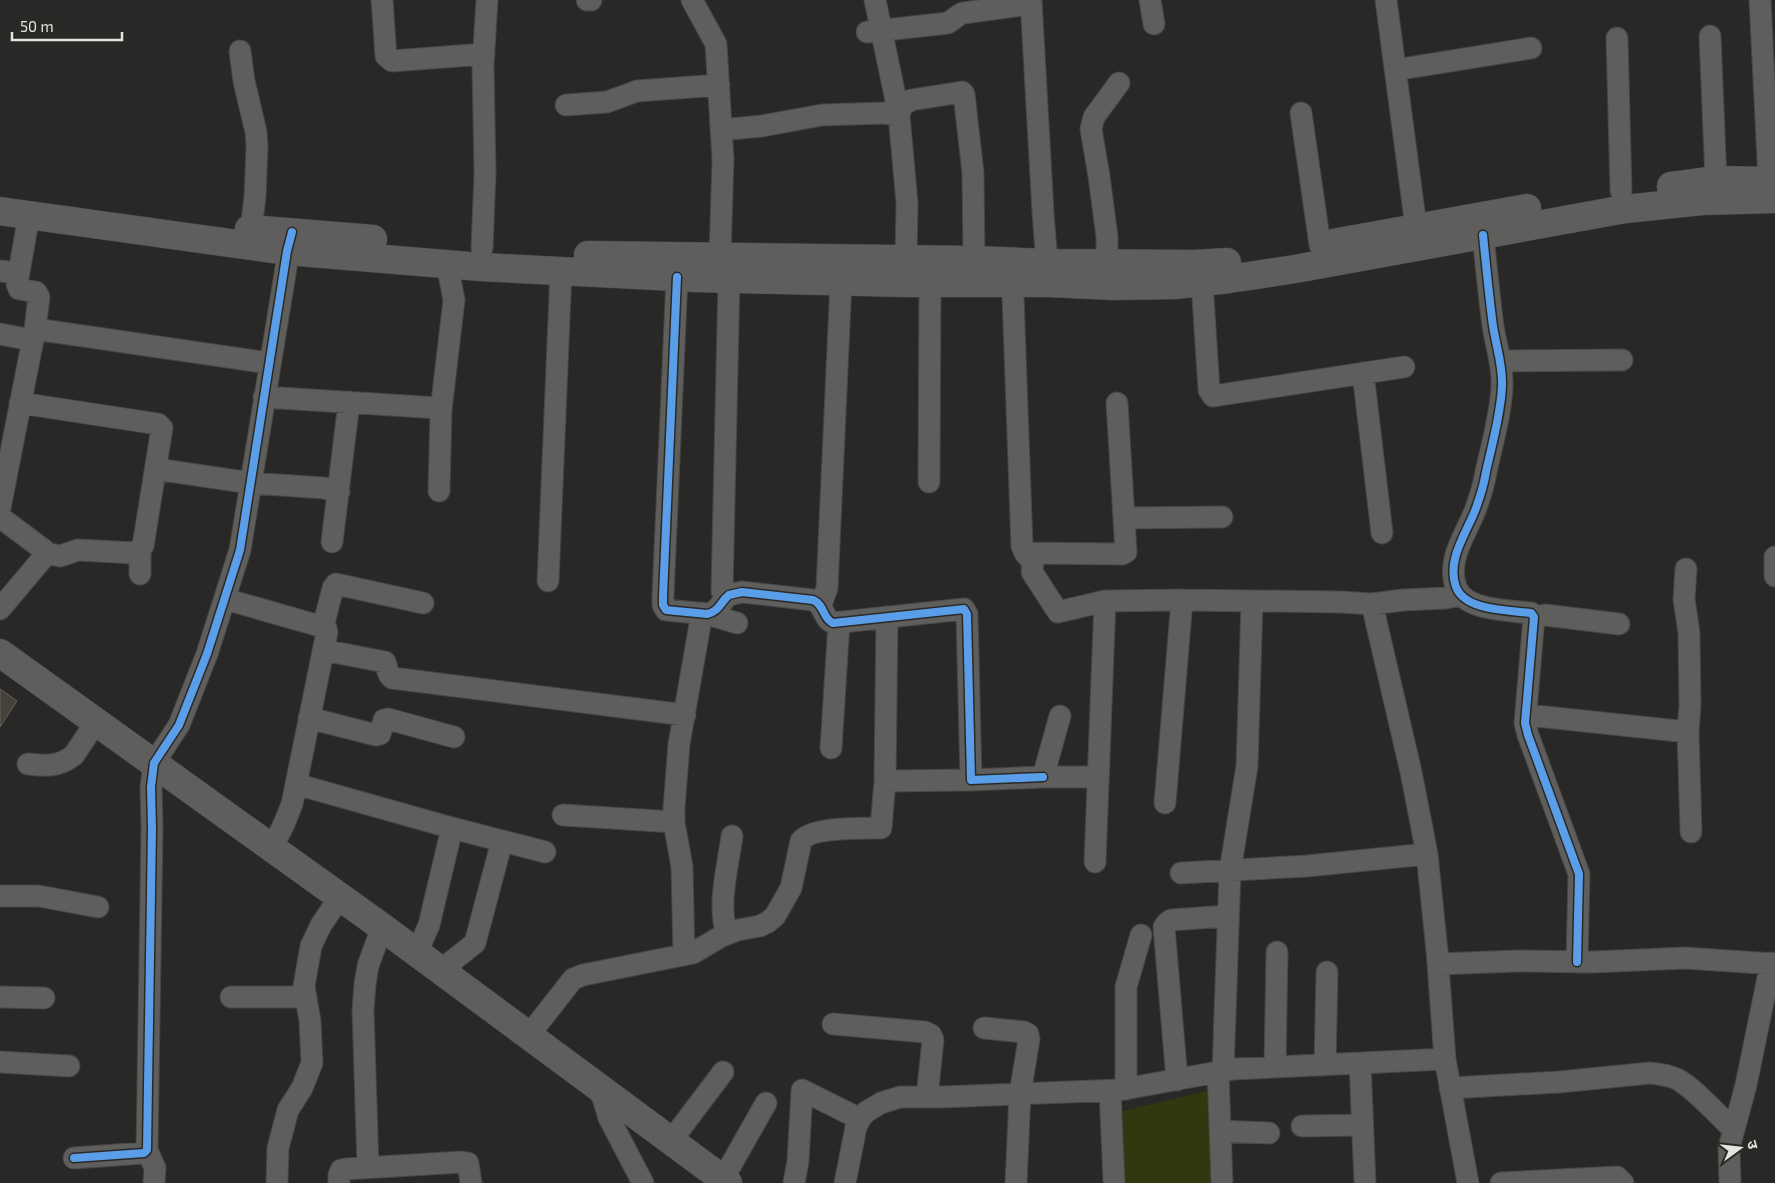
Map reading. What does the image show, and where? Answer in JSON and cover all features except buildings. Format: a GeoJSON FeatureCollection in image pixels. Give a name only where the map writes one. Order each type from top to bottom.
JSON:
{"type":"FeatureCollection","features":[{"type":"Feature","properties":{"kind":"main road"},"geometry":{"type":"LineString","coordinates":[[1048,273],[1107,262],[1195,264],[1239,261],[1416,227],[1621,191],[1716,180],[1773,187]]}},
{"type":"Feature","properties":{"kind":"main road"},"geometry":{"type":"LineString","coordinates":[[0,193],[251,229],[289,242],[482,248],[579,255],[725,268],[841,282],[930,283],[1012,272],[1048,273],[1122,286],[1175,285],[1295,269],[1625,209],[1702,201],[1773,187]]}},
{"type":"Feature","properties":{"kind":"main road"},"geometry":{"type":"LineString","coordinates":[[0,211],[289,242],[447,264],[560,271],[677,277],[725,268],[906,260],[974,260],[1012,272]]}},
{"type":"Feature","properties":{"kind":"main road"},"geometry":{"type":"LineString","coordinates":[[0,654],[417,952],[726,1181]]}},
{"type":"Feature","properties":{"kind":"street"},"geometry":{"type":"LineString","coordinates":[[382,0],[386,56],[392,62],[484,54]]}},
{"type":"Feature","properties":{"kind":"street"},"geometry":{"type":"LineString","coordinates":[[482,248],[485,173],[484,54],[487,0]]}},
{"type":"Feature","properties":{"kind":"street"},"geometry":{"type":"LineString","coordinates":[[692,0],[716,44],[719,85],[723,160],[725,268],[722,591],[725,598]]}},
{"type":"Feature","properties":{"kind":"street"},"geometry":{"type":"LineString","coordinates":[[875,0],[874,31],[899,115],[907,203],[906,260]]}},
{"type":"Feature","properties":{"kind":"street"},"geometry":{"type":"LineString","coordinates":[[1150,0],[1154,24]]}},
{"type":"Feature","properties":{"kind":"street"},"geometry":{"type":"LineString","coordinates":[[1386,0],[1416,227]]}},
{"type":"Feature","properties":{"kind":"street"},"geometry":{"type":"LineString","coordinates":[[1760,0],[1773,187]]}},
{"type":"Feature","properties":{"kind":"street"},"geometry":{"type":"LineString","coordinates":[[874,31],[948,23],[963,13],[1031,2],[1048,273]]}},
{"type":"Feature","properties":{"kind":"street"},"geometry":{"type":"LineString","coordinates":[[1710,36],[1716,180]]}},
{"type":"Feature","properties":{"kind":"street"},"geometry":{"type":"LineString","coordinates":[[1617,38],[1621,191]]}},
{"type":"Feature","properties":{"kind":"street"},"geometry":{"type":"LineString","coordinates":[[1395,70],[1531,48]]}},
{"type":"Feature","properties":{"kind":"street"},"geometry":{"type":"LineString","coordinates":[[240,51],[244,81],[256,132],[257,147],[255,197],[251,229]]}},
{"type":"Feature","properties":{"kind":"street"},"geometry":{"type":"LineString","coordinates":[[1107,262],[1107,237],[1091,129],[1094,116],[1119,83]]}},
{"type":"Feature","properties":{"kind":"street"},"geometry":{"type":"LineString","coordinates":[[566,105],[607,102],[637,90],[719,85]]}},
{"type":"Feature","properties":{"kind":"street"},"geometry":{"type":"LineString","coordinates":[[899,115],[902,106],[911,100],[962,92],[964,94],[973,173],[974,260]]}},
{"type":"Feature","properties":{"kind":"street"},"geometry":{"type":"LineString","coordinates":[[721,130],[762,126],[822,115],[883,113],[899,115]]}},
{"type":"Feature","properties":{"kind":"street"},"geometry":{"type":"LineString","coordinates":[[1302,113],[1320,245]]}},
{"type":"Feature","properties":{"kind":"street"},"geometry":{"type":"LineString","coordinates":[[0,508],[34,335],[39,297],[36,292],[19,288],[10,272],[29,215]]}},
{"type":"Feature","properties":{"kind":"street"},"geometry":{"type":"LineString","coordinates":[[1483,235],[1493,328],[1502,375],[1500,402],[1486,473],[1476,509],[1455,556],[1454,579],[1460,595],[1474,605],[1531,613],[1534,617],[1525,723],[1579,874],[1577,962]]}},
{"type":"Feature","properties":{"kind":"street"},"geometry":{"type":"LineString","coordinates":[[154,1183],[155,1168],[147,1150],[151,788],[154,763],[179,725],[207,654],[240,550],[289,242]]}},
{"type":"Feature","properties":{"kind":"street"},"geometry":{"type":"LineString","coordinates":[[440,491],[441,410],[454,300],[447,264]]}},
{"type":"Feature","properties":{"kind":"street"},"geometry":{"type":"LineString","coordinates":[[548,581],[560,271]]}},
{"type":"Feature","properties":{"kind":"street"},"geometry":{"type":"LineString","coordinates":[[1012,272],[1022,546],[1024,553],[1033,562],[1032,572],[1058,612],[1105,601],[1182,600],[1372,604],[1446,598],[1460,595]]}},
{"type":"Feature","properties":{"kind":"street"},"geometry":{"type":"LineString","coordinates":[[677,277],[663,605],[666,610],[705,614],[737,623]]}},
{"type":"Feature","properties":{"kind":"street"},"geometry":{"type":"LineString","coordinates":[[841,282],[827,588],[821,605],[825,618],[833,623],[962,608],[966,611],[971,780]]}},
{"type":"Feature","properties":{"kind":"street"},"geometry":{"type":"LineString","coordinates":[[1202,282],[1210,395],[1214,396],[1404,367]]}},
{"type":"Feature","properties":{"kind":"street"},"geometry":{"type":"LineString","coordinates":[[929,482],[930,283]]}},
{"type":"Feature","properties":{"kind":"street"},"geometry":{"type":"LineString","coordinates":[[0,334],[34,335],[270,363]]}},
{"type":"Feature","properties":{"kind":"street"},"geometry":{"type":"LineString","coordinates":[[1500,360],[1622,360]]}},
{"type":"Feature","properties":{"kind":"street"},"geometry":{"type":"LineString","coordinates":[[1363,373],[1382,533]]}},
{"type":"Feature","properties":{"kind":"street"},"geometry":{"type":"LineString","coordinates":[[264,397],[436,407],[441,410]]}},
{"type":"Feature","properties":{"kind":"street"},"geometry":{"type":"LineString","coordinates":[[332,542],[349,402]]}},
{"type":"Feature","properties":{"kind":"street"},"geometry":{"type":"LineString","coordinates":[[0,517],[44,550],[45,553],[60,556],[78,550],[135,553],[143,546],[162,428],[158,424],[20,403]]}},
{"type":"Feature","properties":{"kind":"street"},"geometry":{"type":"LineString","coordinates":[[1024,553],[1125,554],[1117,403]]}},
{"type":"Feature","properties":{"kind":"street"},"geometry":{"type":"LineString","coordinates":[[156,470],[251,483],[324,488],[338,492]]}},
{"type":"Feature","properties":{"kind":"street"},"geometry":{"type":"LineString","coordinates":[[1124,518],[1222,517]]}},
{"type":"Feature","properties":{"kind":"street"},"geometry":{"type":"LineString","coordinates":[[140,550],[140,574]]}},
{"type":"Feature","properties":{"kind":"street"},"geometry":{"type":"LineString","coordinates":[[0,609],[43,558],[45,553]]}},
{"type":"Feature","properties":{"kind":"street"},"geometry":{"type":"LineString","coordinates":[[1775,556],[1775,576]]}},
{"type":"Feature","properties":{"kind":"street"},"geometry":{"type":"LineString","coordinates":[[1686,569],[1684,600],[1689,633],[1690,706],[1688,732],[1691,832]]}},
{"type":"Feature","properties":{"kind":"street"},"geometry":{"type":"LineString","coordinates":[[323,627],[333,588],[336,584],[423,603]]}},
{"type":"Feature","properties":{"kind":"street"},"geometry":{"type":"LineString","coordinates":[[705,614],[718,610],[729,595],[742,592],[813,600],[821,605]]}},
{"type":"Feature","properties":{"kind":"street"},"geometry":{"type":"LineString","coordinates":[[225,599],[323,627],[326,628],[327,632],[292,804],[279,837],[272,848]]}},
{"type":"Feature","properties":{"kind":"street"},"geometry":{"type":"LineString","coordinates":[[1165,803],[1182,600]]}},
{"type":"Feature","properties":{"kind":"street"},"geometry":{"type":"LineString","coordinates":[[1095,862],[1105,601]]}},
{"type":"Feature","properties":{"kind":"street"},"geometry":{"type":"LineString","coordinates":[[1222,1183],[1220,1072],[1227,916],[1230,871],[1247,766],[1252,602]]}},
{"type":"Feature","properties":{"kind":"street"},"geometry":{"type":"LineString","coordinates":[[1372,604],[1409,762],[1427,854],[1438,964],[1444,1059],[1468,1183]]}},
{"type":"Feature","properties":{"kind":"street"},"geometry":{"type":"LineString","coordinates":[[684,955],[682,867],[674,822],[679,744],[705,614]]}},
{"type":"Feature","properties":{"kind":"street"},"geometry":{"type":"LineString","coordinates":[[1534,617],[1545,615],[1619,624]]}},
{"type":"Feature","properties":{"kind":"street"},"geometry":{"type":"LineString","coordinates":[[529,1035],[573,979],[583,975],[684,955],[699,950],[728,934],[760,926],[775,916],[791,888],[802,842],[807,836],[844,829],[881,828],[884,781],[887,617]]}},
{"type":"Feature","properties":{"kind":"street"},"geometry":{"type":"LineString","coordinates":[[831,748],[839,623]]}},
{"type":"Feature","properties":{"kind":"street"},"geometry":{"type":"LineString","coordinates":[[323,650],[385,662],[387,673],[392,678],[685,715]]}},
{"type":"Feature","properties":{"kind":"street"},"geometry":{"type":"LineString","coordinates":[[1527,715],[1688,732]]}},
{"type":"Feature","properties":{"kind":"street"},"geometry":{"type":"LineString","coordinates":[[1043,777],[1060,716]]}},
{"type":"Feature","properties":{"kind":"street"},"geometry":{"type":"LineString","coordinates":[[309,718],[376,735],[380,734],[384,720],[388,719],[454,737]]}},
{"type":"Feature","properties":{"kind":"street"},"geometry":{"type":"LineString","coordinates":[[28,764],[48,766],[61,764],[74,755],[96,722]]}},
{"type":"Feature","properties":{"kind":"street"},"geometry":{"type":"LineString","coordinates":[[884,781],[1098,777]]}},
{"type":"Feature","properties":{"kind":"street"},"geometry":{"type":"LineString","coordinates":[[296,784],[545,852]]}},
{"type":"Feature","properties":{"kind":"street"},"geometry":{"type":"LineString","coordinates":[[563,815],[674,822]]}},
{"type":"Feature","properties":{"kind":"street"},"geometry":{"type":"LineString","coordinates":[[417,952],[429,925],[452,828]]}},
{"type":"Feature","properties":{"kind":"street"},"geometry":{"type":"LineString","coordinates":[[728,934],[723,918],[732,836]]}},
{"type":"Feature","properties":{"kind":"street"},"geometry":{"type":"LineString","coordinates":[[444,972],[451,962],[474,943],[502,841]]}},
{"type":"Feature","properties":{"kind":"street"},"geometry":{"type":"LineString","coordinates":[[1181,873],[1307,866],[1427,854]]}},
{"type":"Feature","properties":{"kind":"street"},"geometry":{"type":"LineString","coordinates":[[0,896],[39,896],[98,907]]}},
{"type":"Feature","properties":{"kind":"street"},"geometry":{"type":"LineString","coordinates":[[277,1183],[278,1148],[288,1110],[302,1088],[312,1063],[310,1020],[304,986],[311,946],[321,925],[340,897]]}},
{"type":"Feature","properties":{"kind":"street"},"geometry":{"type":"LineString","coordinates":[[1177,1080],[1164,928],[1167,922],[1171,920],[1227,916]]}},
{"type":"Feature","properties":{"kind":"street"},"geometry":{"type":"LineString","coordinates":[[368,1167],[365,984],[368,966],[382,927]]}},
{"type":"Feature","properties":{"kind":"street"},"geometry":{"type":"LineString","coordinates":[[1114,1180],[1118,1090],[1126,987],[1141,935]]}},
{"type":"Feature","properties":{"kind":"street"},"geometry":{"type":"LineString","coordinates":[[1275,1067],[1277,952]]}},
{"type":"Feature","properties":{"kind":"street"},"geometry":{"type":"LineString","coordinates":[[1438,964],[1685,958],[1773,964],[1746,1085],[1729,1148],[1730,1183]]}},
{"type":"Feature","properties":{"kind":"street"},"geometry":{"type":"LineString","coordinates":[[1325,1065],[1327,972]]}},
{"type":"Feature","properties":{"kind":"street"},"geometry":{"type":"LineString","coordinates":[[0,996],[44,998]]}},
{"type":"Feature","properties":{"kind":"street"},"geometry":{"type":"LineString","coordinates":[[231,997],[306,998]]}},
{"type":"Feature","properties":{"kind":"street"},"geometry":{"type":"LineString","coordinates":[[833,1024],[925,1032],[931,1035],[933,1040],[927,1097]]}},
{"type":"Feature","properties":{"kind":"street"},"geometry":{"type":"LineString","coordinates":[[984,1028],[1028,1034],[1029,1039],[1020,1094],[1016,1183]]}},
{"type":"Feature","properties":{"kind":"street"},"geometry":{"type":"LineString","coordinates":[[845,1183],[856,1127],[860,1119],[866,1112],[890,1099],[900,1097],[1118,1090],[1220,1072],[1275,1067],[1444,1059]]}},
{"type":"Feature","properties":{"kind":"street"},"geometry":{"type":"LineString","coordinates":[[0,1062],[69,1066]]}},
{"type":"Feature","properties":{"kind":"street"},"geometry":{"type":"LineString","coordinates":[[1360,1063],[1365,1183]]}},
{"type":"Feature","properties":{"kind":"street"},"geometry":{"type":"LineString","coordinates":[[671,1140],[723,1072]]}},
{"type":"Feature","properties":{"kind":"street"},"geometry":{"type":"LineString","coordinates":[[1450,1088],[1559,1082],[1650,1073],[1662,1074],[1676,1078],[1685,1085],[1734,1130]]}},
{"type":"Feature","properties":{"kind":"street"},"geometry":{"type":"LineString","coordinates":[[600,1088],[609,1118],[643,1183]]}},
{"type":"Feature","properties":{"kind":"street"},"geometry":{"type":"LineString","coordinates":[[794,1183],[798,1160],[802,1090],[860,1119]]}},
{"type":"Feature","properties":{"kind":"street"},"geometry":{"type":"LineString","coordinates":[[726,1181],[766,1103]]}},
{"type":"Feature","properties":{"kind":"street"},"geometry":{"type":"LineString","coordinates":[[1302,1126],[1362,1125]]}},
{"type":"Feature","properties":{"kind":"street"},"geometry":{"type":"LineString","coordinates":[[1220,1131],[1269,1133]]}},
{"type":"Feature","properties":{"kind":"street"},"geometry":{"type":"LineString","coordinates":[[74,1158],[144,1153],[147,1150]]}},
{"type":"Feature","properties":{"kind":"street"},"geometry":{"type":"LineString","coordinates":[[339,1183],[339,1175],[342,1170],[462,1162],[468,1164],[471,1183]]}},
{"type":"Feature","properties":{"kind":"street"},"geometry":{"type":"LineString","coordinates":[[1501,1183],[1617,1177],[1623,1183]]}},
{"type":"Feature","properties":{"kind":"green space"},"geometry":{"type":"Polygon","coordinates":[[[1215,1089],[1216,1183],[1124,1183],[1119,1112],[1215,1089]]]}},
{"type":"Feature","properties":{"kind":"cycle path"},"geometry":{"type":"LineString","coordinates":[[74,1158],[144,1153],[147,1150],[151,787],[154,763],[179,725],[207,654],[240,550],[287,251],[292,232]]}},
{"type":"Feature","properties":{"kind":"cycle path"},"geometry":{"type":"LineString","coordinates":[[1483,235],[1502,386],[1496,429],[1483,486],[1476,508],[1459,546],[1454,566],[1454,577],[1456,587],[1468,601],[1488,608],[1531,613],[1534,617],[1525,723],[1579,874],[1577,962]]}},
{"type":"Feature","properties":{"kind":"cycle path"},"geometry":{"type":"LineString","coordinates":[[677,277],[663,596],[663,605],[666,610],[707,614],[717,609],[729,595],[742,592],[813,600],[820,605],[829,621],[833,623],[964,609],[967,614],[971,780],[1043,777]]}}]}
